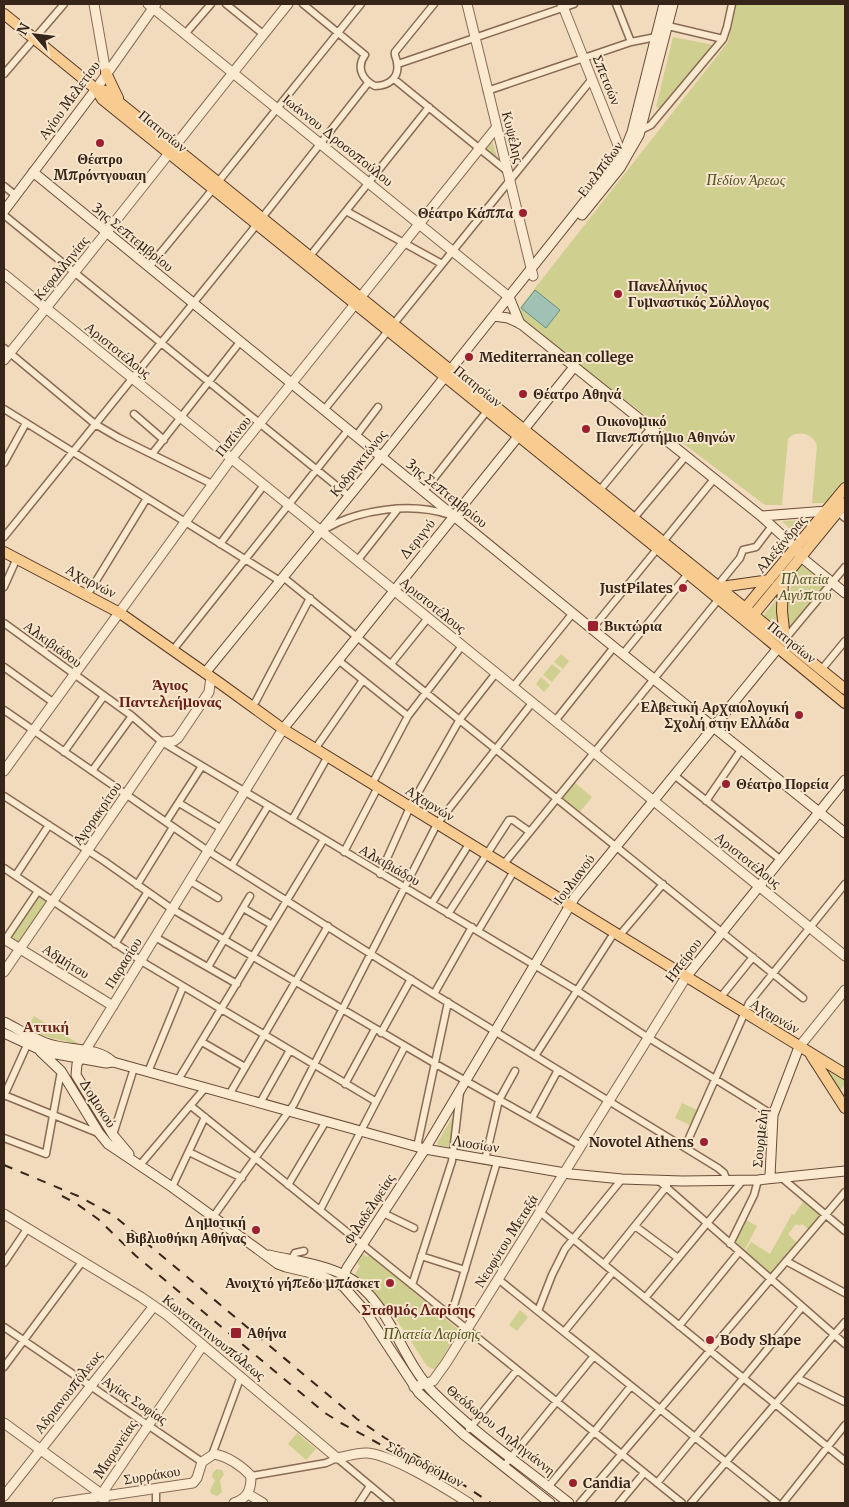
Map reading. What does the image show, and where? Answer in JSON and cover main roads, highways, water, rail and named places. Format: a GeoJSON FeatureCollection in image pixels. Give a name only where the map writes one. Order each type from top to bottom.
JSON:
{"type":"FeatureCollection","features":[{"type":"Feature","properties":{"kind":"main road"},"geometry":{"type":"LineString","coordinates":[[94,4],[106,73],[115,93],[127,108]]}},
{"type":"Feature","properties":{"kind":"main road","name":"Κεφαλληνίας"},"geometry":{"type":"LineString","coordinates":[[6,354],[75,273],[288,4]]}},
{"type":"Feature","properties":{"kind":"main road","name":"Κυψέλης"},"geometry":{"type":"LineString","coordinates":[[467,4],[532,272]]}},
{"type":"Feature","properties":{"kind":"main road","name":"Ευελπίδων"},"geometry":{"type":"LineString","coordinates":[[532,272],[620,168],[636,142],[641,130],[656,36],[664,4]]}},
{"type":"Feature","properties":{"kind":"main road","name":"Ευελπίδων"},"geometry":{"type":"LineString","coordinates":[[532,272],[621,155],[630,140],[644,105],[673,4]]}},
{"type":"Feature","properties":{"kind":"main road","name":"Αγίου Μελετίου"},"geometry":{"type":"LineString","coordinates":[[4,210],[96,89],[152,5]]}},
{"type":"Feature","properties":{"kind":"main road","name":"Ιωάννου Δροσοπούλου"},"geometry":{"type":"LineString","coordinates":[[152,5],[511,300]]}},
{"type":"Feature","properties":{"kind":"main road","name":"Σπετσών"},"geometry":{"type":"LineString","coordinates":[[562,6],[621,155],[620,168]]}},
{"type":"Feature","properties":{"kind":"main road","name":"Πατησίων"},"geometry":{"type":"LineString","coordinates":[[4,14],[96,89],[100,97],[172,150],[660,545],[720,586],[845,689]]}},
{"type":"Feature","properties":{"kind":"main road","name":"Πατησίων"},"geometry":{"type":"LineString","coordinates":[[96,89],[105,91],[127,108],[172,150]]}},
{"type":"Feature","properties":{"kind":"main road","name":"Πιπίνου"},"geometry":{"type":"LineString","coordinates":[[4,771],[8,758],[33,731],[75,675],[212,484],[496,128]]}},
{"type":"Feature","properties":{"kind":"main road","name":"3ης Σεπτεμβρίου"},"geometry":{"type":"LineString","coordinates":[[33,172],[654,680],[845,833]]}},
{"type":"Feature","properties":{"kind":"main road","name":"Πατησίων"},"geometry":{"type":"LineString","coordinates":[[260,221],[310,256],[359,301]]}},
{"type":"Feature","properties":{"kind":"main road","name":"Κοδριγκτώνος"},"geometry":{"type":"LineString","coordinates":[[208,675],[320,531],[494,316],[511,300],[532,272]]}},
{"type":"Feature","properties":{"kind":"main road","name":"Αριστοτέλους"},"geometry":{"type":"LineString","coordinates":[[4,274],[845,956]]}},
{"type":"Feature","properties":{"kind":"main road"},"geometry":{"type":"LineString","coordinates":[[511,300],[520,324]]}},
{"type":"Feature","properties":{"kind":"main road"},"geometry":{"type":"LineString","coordinates":[[494,316],[508,318],[520,324],[761,516],[845,594]]}},
{"type":"Feature","properties":{"kind":"main road","name":"Δεριγνύ"},"geometry":{"type":"LineString","coordinates":[[282,730],[574,367]]}},
{"type":"Feature","properties":{"kind":"main road","name":"Πατησίων"},"geometry":{"type":"LineString","coordinates":[[448,373],[487,411],[521,432],[600,490],[634,518],[688,575],[845,703]]}},
{"type":"Feature","properties":{"kind":"main road","name":"Αλεξάνδρας"},"geometry":{"type":"LineString","coordinates":[[747,623],[783,579],[798,552],[845,488]]}},
{"type":"Feature","properties":{"kind":"main road","name":"Αλεξάνδρας"},"geometry":{"type":"LineString","coordinates":[[738,616],[769,580],[798,552],[842,515],[845,503]]}},
{"type":"Feature","properties":{"kind":"main road"},"geometry":{"type":"LineString","coordinates":[[761,516],[827,511]]}},
{"type":"Feature","properties":{"kind":"main road","name":"Αχαρνών"},"geometry":{"type":"LineString","coordinates":[[4,552],[88,594],[120,613],[282,730],[315,748],[845,1074]]}},
{"type":"Feature","properties":{"kind":"main road"},"geometry":{"type":"LineString","coordinates":[[783,579],[782,611],[785,639]]}},
{"type":"Feature","properties":{"kind":"main road"},"geometry":{"type":"LineString","coordinates":[[720,586],[769,580]]}},
{"type":"Feature","properties":{"kind":"main road","name":"Ιουλιανού"},"geometry":{"type":"LineString","coordinates":[[421,1148],[463,1085],[569,905],[778,648]]}},
{"type":"Feature","properties":{"kind":"main road","name":"Αγορακρίτου"},"geometry":{"type":"LineString","coordinates":[[4,972],[162,742],[174,741],[178,738],[209,692],[208,675]]}},
{"type":"Feature","properties":{"kind":"main road","name":"Παρασίου"},"geometry":{"type":"LineString","coordinates":[[83,1055],[282,730]]}},
{"type":"Feature","properties":{"kind":"main road","name":"Ηπείρου"},"geometry":{"type":"LineString","coordinates":[[564,1173],[686,977],[845,780]]}},
{"type":"Feature","properties":{"kind":"main road","name":"Αδμήτου"},"geometry":{"type":"LineString","coordinates":[[4,940],[113,1006]]}},
{"type":"Feature","properties":{"kind":"main road","name":"Σουρμελή"},"geometry":{"type":"LineString","coordinates":[[770,1178],[773,1115],[804,1050],[845,990]]}},
{"type":"Feature","properties":{"kind":"main road","name":"Λιοσίων"},"geometry":{"type":"LineString","coordinates":[[4,1022],[46,1043],[106,1063],[113,1062],[421,1148],[453,1155],[564,1173],[622,1179],[658,1180],[668,1184],[743,1180],[845,1171]]}},
{"type":"Feature","properties":{"kind":"main road","name":"Λιοσίων"},"geometry":{"type":"LineString","coordinates":[[4,1034],[38,1050],[83,1055]]}},
{"type":"Feature","properties":{"kind":"main road","name":"Δομοκού"},"geometry":{"type":"LineString","coordinates":[[38,1050],[61,1071],[99,1133],[115,1149],[264,1253]]}},
{"type":"Feature","properties":{"kind":"main road"},"geometry":{"type":"LineString","coordinates":[[804,1050],[845,1108]]}},
{"type":"Feature","properties":{"kind":"main road","name":"Δομοκού"},"geometry":{"type":"LineString","coordinates":[[83,1055],[76,1069],[76,1075],[113,1135],[140,1165]]}},
{"type":"Feature","properties":{"kind":"main road"},"geometry":{"type":"LineString","coordinates":[[838,1097],[845,1088]]}},
{"type":"Feature","properties":{"kind":"main road","name":"Φιλαδελφείας"},"geometry":{"type":"LineString","coordinates":[[343,1286],[344,1275],[421,1148]]}},
{"type":"Feature","properties":{"kind":"main road","name":"Νεοφύτου Μεταξά"},"geometry":{"type":"LineString","coordinates":[[426,1384],[437,1377],[564,1173]]}},
{"type":"Feature","properties":{"kind":"main road","name":"Κωνσταντινουπόλεως"},"geometry":{"type":"LineString","coordinates":[[4,1214],[154,1306],[241,1376],[337,1458]]}},
{"type":"Feature","properties":{"kind":"main road","name":"Θεόδωρου Δηληγιάννη"},"geometry":{"type":"LineString","coordinates":[[264,1253],[322,1267],[344,1275],[355,1283],[375,1302],[426,1384],[471,1426],[569,1503]]}},
{"type":"Feature","properties":{"kind":"main road","name":"Θεόδωρου Δηληγιάννη"},"geometry":{"type":"LineString","coordinates":[[264,1253],[278,1264],[320,1275],[343,1286],[365,1311],[414,1387],[464,1435],[550,1503]]}},
{"type":"Feature","properties":{"kind":"main road","name":"Αδριανουπόλεως"},"geometry":{"type":"LineString","coordinates":[[4,1496],[154,1306]]}},
{"type":"Feature","properties":{"kind":"main road","name":"Μαρωνείας"},"geometry":{"type":"LineString","coordinates":[[104,1500],[105,1489],[203,1345]]}},
{"type":"Feature","properties":{"kind":"main road"},"geometry":{"type":"LineString","coordinates":[[414,1387],[426,1384]]}},
{"type":"Feature","properties":{"kind":"main road"},"geometry":{"type":"LineString","coordinates":[[4,1423],[104,1500]]}},
{"type":"Feature","properties":{"kind":"main road","name":"Σιδηροδρόμων"},"geometry":{"type":"LineString","coordinates":[[337,1458],[361,1453],[383,1457],[404,1466],[469,1503]]}},
{"type":"Feature","properties":{"kind":"main road","name":"Συρράκου"},"geometry":{"type":"LineString","coordinates":[[57,1503],[104,1500],[193,1482],[197,1478],[202,1462],[217,1454],[240,1466],[251,1476],[248,1494]]}},
{"type":"Feature","properties":{"kind":"main road"},"geometry":{"type":"LineString","coordinates":[[234,1503],[241,1501],[248,1494],[263,1503]]}},
{"type":"Feature","properties":{"kind":"main road"},"geometry":{"type":"LineString","coordinates":[[4,1496],[10,1503]]}},
{"type":"Feature","properties":{"kind":"railway"},"geometry":{"type":"LineString","coordinates":[[4,1165],[78,1196],[113,1215],[357,1419],[491,1503]]}},
{"type":"Feature","properties":{"kind":"railway"},"geometry":{"type":"LineString","coordinates":[[62,1196],[98,1219],[136,1256],[325,1413],[398,1454]]}},
{"type":"Feature","properties":{"kind":"place","name":"Θέατρο Μπρόντγουαιη"},"geometry":{"type":"Point","coordinates":[100,143]}},
{"type":"Feature","properties":{"kind":"place","name":"Θέατρο Κάππα"},"geometry":{"type":"Point","coordinates":[523,213]}},
{"type":"Feature","properties":{"kind":"place","name":"Πανελλήνιος Γυμναστικός Σύλλογος"},"geometry":{"type":"Point","coordinates":[618,294]}},
{"type":"Feature","properties":{"kind":"place","name":"Mediterranean college"},"geometry":{"type":"Point","coordinates":[469,357]}},
{"type":"Feature","properties":{"kind":"place","name":"Θέατρο Αθηνά"},"geometry":{"type":"Point","coordinates":[523,394]}},
{"type":"Feature","properties":{"kind":"place","name":"Οικονομικό Πανεπιστήμιο Αθηνών"},"geometry":{"type":"Point","coordinates":[586,429]}},
{"type":"Feature","properties":{"kind":"place","name":"JustPilates"},"geometry":{"type":"Point","coordinates":[683,588]}},
{"type":"Feature","properties":{"kind":"place","name":"Βικτώρια"},"geometry":{"type":"Point","coordinates":[593,626]}},
{"type":"Feature","properties":{"kind":"place","name":"Ελβετική Αρχαιολογική Σχολή στην Ελλάδα"},"geometry":{"type":"Point","coordinates":[799,715]}},
{"type":"Feature","properties":{"kind":"place","name":"Θέατρο Πορεία"},"geometry":{"type":"Point","coordinates":[726,784]}},
{"type":"Feature","properties":{"kind":"place","name":"Novotel Athens"},"geometry":{"type":"Point","coordinates":[704,1142]}},
{"type":"Feature","properties":{"kind":"place","name":"Δημοτική Βιβλιοθήκη Αθήνας"},"geometry":{"type":"Point","coordinates":[256,1230]}},
{"type":"Feature","properties":{"kind":"place","name":"Ανοιχτό γήπεδο μπάσκετ"},"geometry":{"type":"Point","coordinates":[390,1283]}},
{"type":"Feature","properties":{"kind":"place","name":"Αθήνα"},"geometry":{"type":"Point","coordinates":[236,1333]}},
{"type":"Feature","properties":{"kind":"place","name":"Body Shape"},"geometry":{"type":"Point","coordinates":[710,1340]}},
{"type":"Feature","properties":{"kind":"place","name":"Candia"},"geometry":{"type":"Point","coordinates":[573,1483]}},
{"type":"Feature","properties":{"kind":"district","name":"Άγιος Παντελεήμονας"},"geometry":{"type":"Point","coordinates":[170,692]}},
{"type":"Feature","properties":{"kind":"district","name":"Αττική"},"geometry":{"type":"Point","coordinates":[46,1026]}},
{"type":"Feature","properties":{"kind":"district","name":"Σταθμός Λαρίσης"},"geometry":{"type":"Point","coordinates":[418,1309]}},
{"type":"Feature","properties":{"kind":"park label","name":"Πεδίον Άρεως"},"geometry":{"type":"Point","coordinates":[746,180]}},
{"type":"Feature","properties":{"kind":"park label","name":"Πλατεία Αιγύπτου"},"geometry":{"type":"Point","coordinates":[805,588]}},
{"type":"Feature","properties":{"kind":"park label","name":"Πλατεία Λαρίσης"},"geometry":{"type":"Point","coordinates":[432,1334]}}]}
